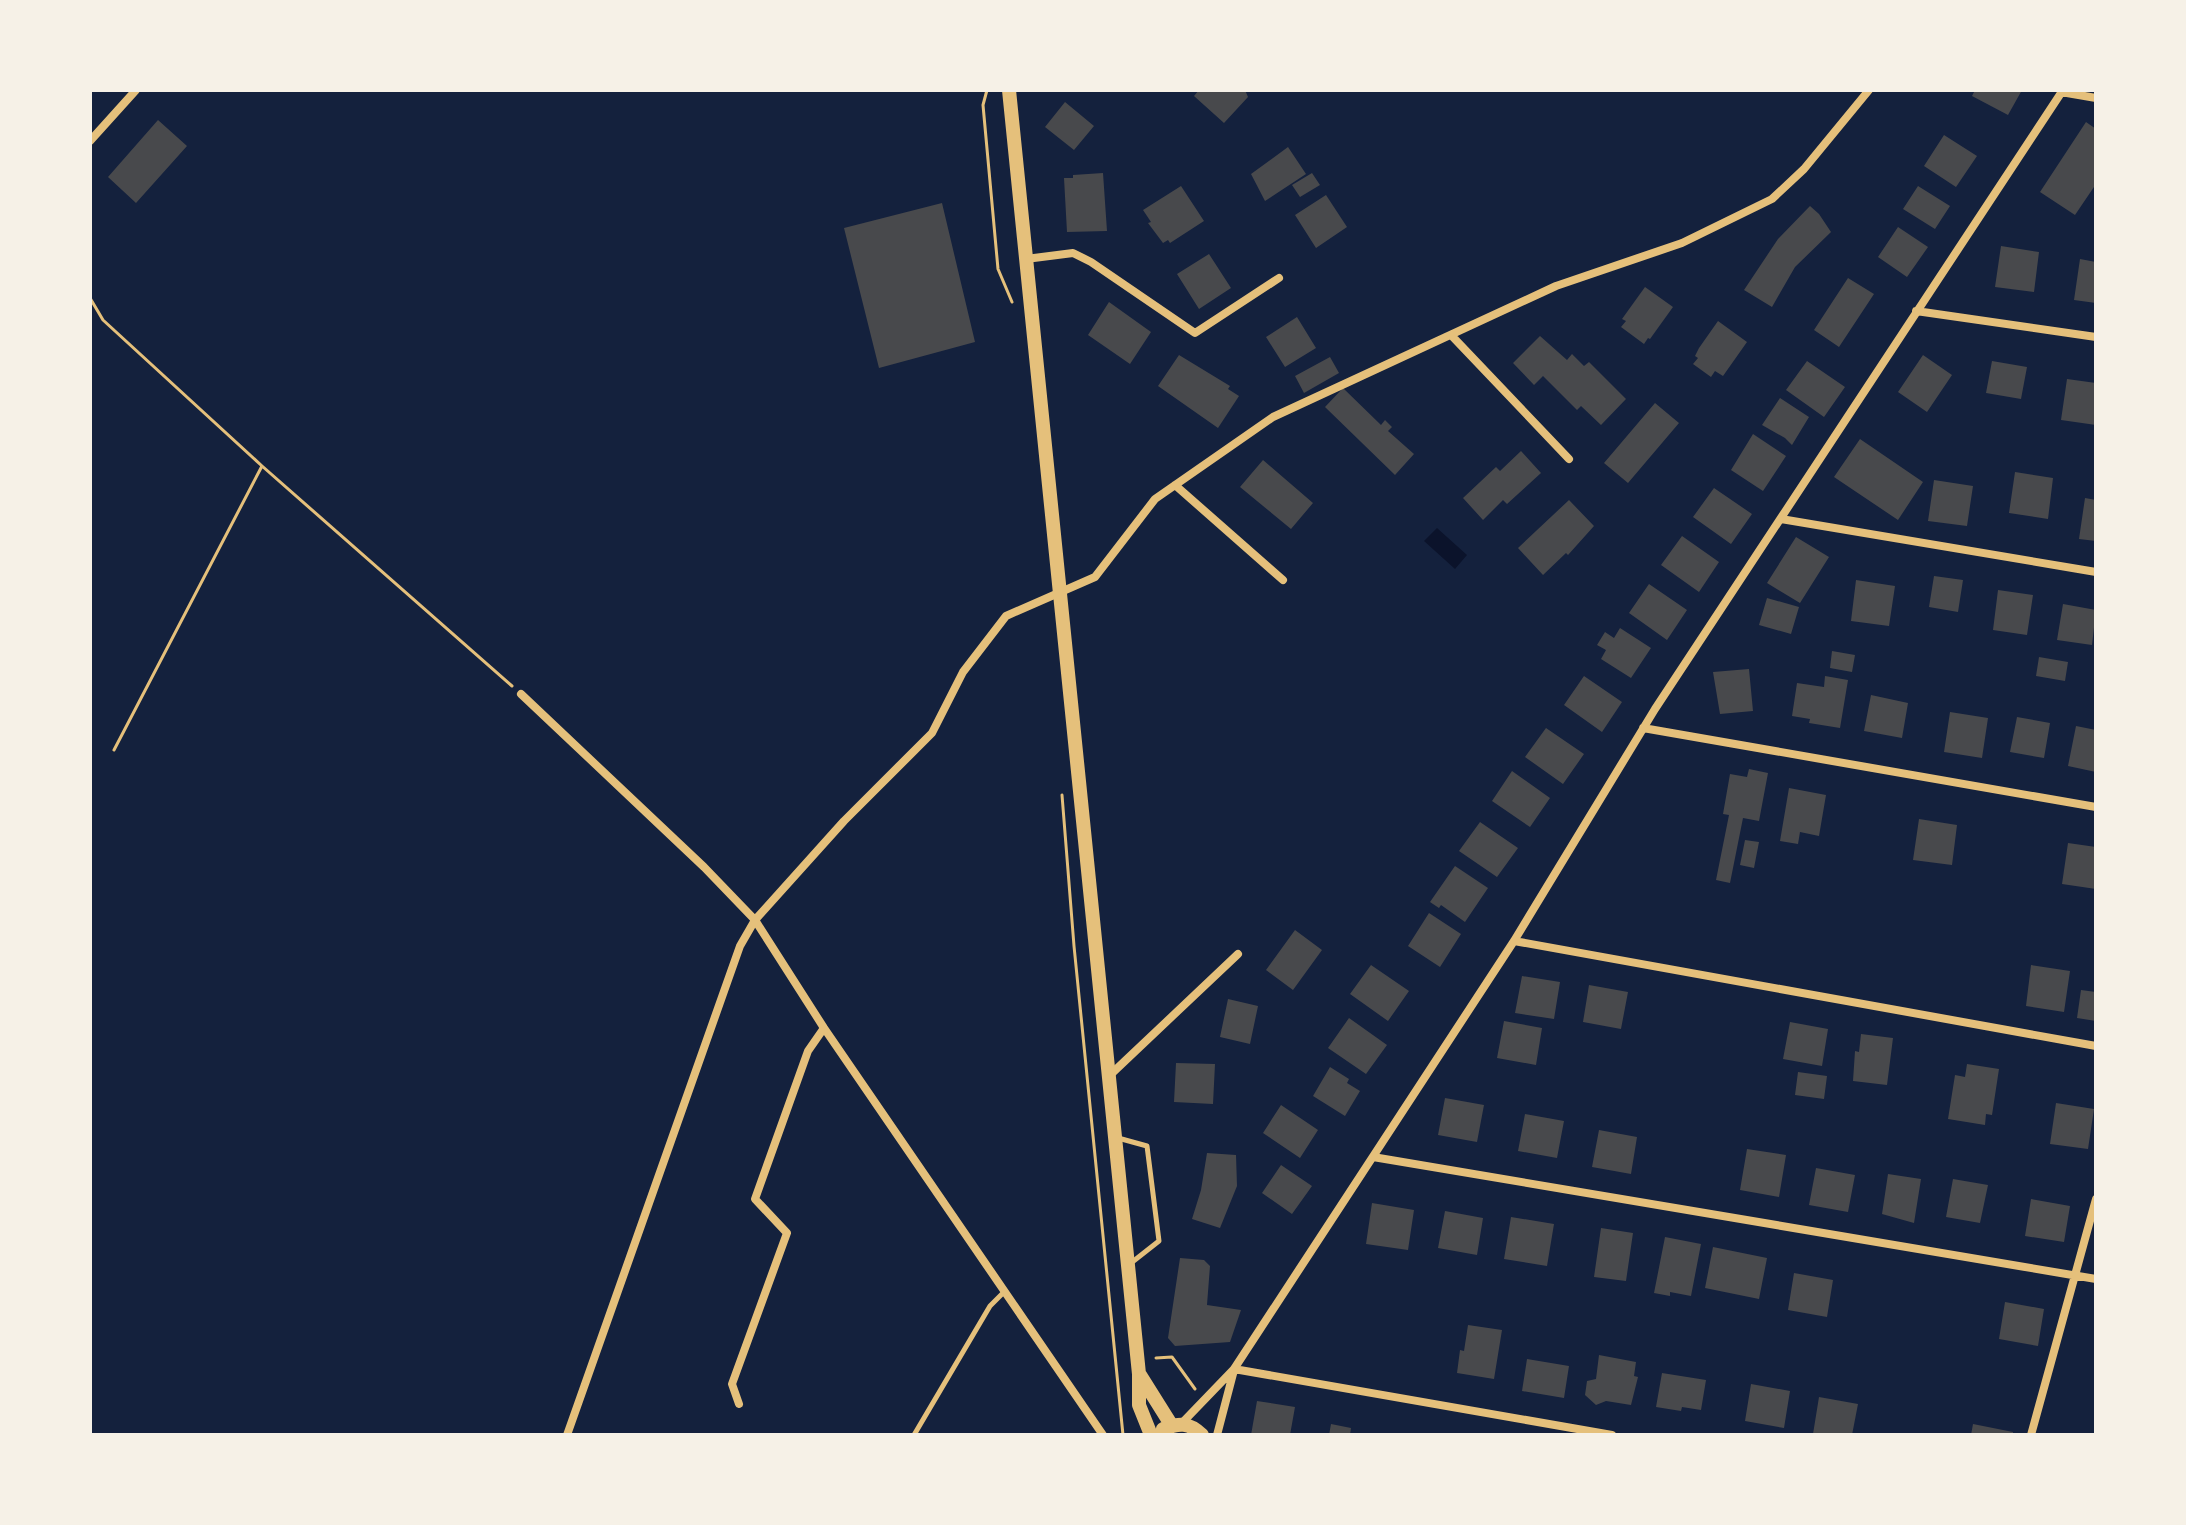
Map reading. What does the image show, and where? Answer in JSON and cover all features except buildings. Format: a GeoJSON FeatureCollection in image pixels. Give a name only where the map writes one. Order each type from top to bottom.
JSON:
{"type":"FeatureCollection","features":[{"type":"Feature","properties":{"kind":"main road"},"geometry":{"type":"LineString","coordinates":[[1009,90],[1138,1367],[1139,1405],[1153,1435],[1176,1425],[1192,1426],[1202,1435]]}},
{"type":"Feature","properties":{"kind":"main road"},"geometry":{"type":"LineString","coordinates":[[1138,1367],[1176,1425]]}},
{"type":"Feature","properties":{"kind":"street"},"geometry":{"type":"LineString","coordinates":[[90,141],[136,90]]}},
{"type":"Feature","properties":{"kind":"street"},"geometry":{"type":"LineString","coordinates":[[567,1435],[740,946],[755,920],[844,821],[932,733],[963,672],[1006,616],[1095,577],[1155,499],[1273,417],[1556,286],[1682,243],[1772,199],[1804,169],[1869,90]]}},
{"type":"Feature","properties":{"kind":"street"},"geometry":{"type":"LineString","coordinates":[[1176,1425],[1209,1397],[1234,1369],[1514,941],[1643,728],[2062,91],[2096,98]]}},
{"type":"Feature","properties":{"kind":"street"},"geometry":{"type":"LineString","coordinates":[[1026,259],[1073,253],[1195,333],[1279,278]]}},
{"type":"Feature","properties":{"kind":"street"},"geometry":{"type":"LineString","coordinates":[[1916,311],[2096,337]]}},
{"type":"Feature","properties":{"kind":"street"},"geometry":{"type":"LineString","coordinates":[[1451,335],[1569,459]]}},
{"type":"Feature","properties":{"kind":"street"},"geometry":{"type":"LineString","coordinates":[[1175,485],[1283,580]]}},
{"type":"Feature","properties":{"kind":"street"},"geometry":{"type":"LineString","coordinates":[[1781,519],[2096,572]]}},
{"type":"Feature","properties":{"kind":"street"},"geometry":{"type":"LineString","coordinates":[[521,694],[704,867],[755,920],[824,1028],[1103,1435]]}},
{"type":"Feature","properties":{"kind":"street"},"geometry":{"type":"LineString","coordinates":[[1643,728],[2096,807]]}},
{"type":"Feature","properties":{"kind":"street"},"geometry":{"type":"LineString","coordinates":[[1514,941],[2096,1046]]}},
{"type":"Feature","properties":{"kind":"street"},"geometry":{"type":"LineString","coordinates":[[1108,1077],[1238,954]]}},
{"type":"Feature","properties":{"kind":"street"},"geometry":{"type":"LineString","coordinates":[[739,1404],[732,1384],[787,1233],[755,1199],[808,1051],[824,1028]]}},
{"type":"Feature","properties":{"kind":"street"},"geometry":{"type":"LineString","coordinates":[[1373,1157],[2096,1279]]}},
{"type":"Feature","properties":{"kind":"street"},"geometry":{"type":"LineString","coordinates":[[2031,1435],[2096,1199]]}},
{"type":"Feature","properties":{"kind":"street"},"geometry":{"type":"LineString","coordinates":[[1217,1435],[1234,1369]]}},
{"type":"Feature","properties":{"kind":"street"},"geometry":{"type":"LineString","coordinates":[[1234,1369],[1612,1435]]}},
{"type":"Feature","properties":{"kind":"lane"},"geometry":{"type":"LineString","coordinates":[[1114,1137],[1147,1146],[1159,1241],[1127,1266]]}},
{"type":"Feature","properties":{"kind":"lane"},"geometry":{"type":"LineString","coordinates":[[914,1435],[990,1306],[1004,1292]]}},
{"type":"Feature","properties":{"kind":"path"},"geometry":{"type":"LineString","coordinates":[[987,90],[983,105],[998,269],[1013,306]]}},
{"type":"Feature","properties":{"kind":"path"},"geometry":{"type":"LineString","coordinates":[[90,298],[103,320],[262,466],[521,694]]}},
{"type":"Feature","properties":{"kind":"path"},"geometry":{"type":"LineString","coordinates":[[114,750],[262,466]]}},
{"type":"Feature","properties":{"kind":"path"},"geometry":{"type":"LineString","coordinates":[[1062,794],[1074,946],[1123,1435]]}},
{"type":"Feature","properties":{"kind":"path"},"geometry":{"type":"LineString","coordinates":[[1116,1361],[1138,1367],[1172,1357],[1199,1395],[1209,1397]]}},
{"type":"Feature","properties":{"kind":"water"},"geometry":{"type":"Polygon","coordinates":[[[1437,528],[1467,555],[1455,569],[1424,541],[1437,528]]]}}]}
